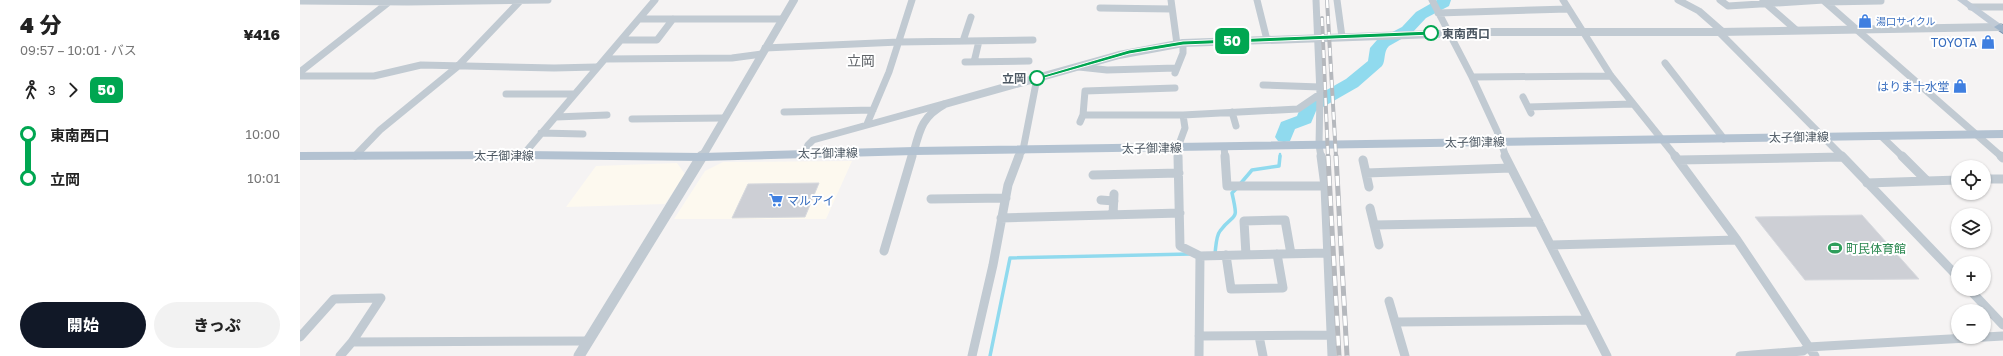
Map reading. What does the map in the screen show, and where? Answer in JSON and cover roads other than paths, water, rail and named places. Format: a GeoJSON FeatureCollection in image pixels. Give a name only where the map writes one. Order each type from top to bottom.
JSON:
{"type":"FeatureCollection","features":[{"type":"Feature","properties":{"kind":"main road"},"geometry":{"type":"LineString","coordinates":[[1961,0],[2002,28]]}},
{"type":"Feature","properties":{"kind":"main road","name":"太子御津線"},"geometry":{"type":"LineString","coordinates":[[300,156],[523,155],[702,157],[914,151],[2003,134]]}},
{"type":"Feature","properties":{"kind":"street"},"geometry":{"type":"LineString","coordinates":[[355,156],[380,130],[457,67],[521,0]]}},
{"type":"Feature","properties":{"kind":"street"},"geometry":{"type":"LineString","coordinates":[[300,1],[389,2],[548,0]]}},
{"type":"Feature","properties":{"kind":"street"},"geometry":{"type":"LineString","coordinates":[[523,155],[596,67],[606,59],[655,0]]}},
{"type":"Feature","properties":{"kind":"street"},"geometry":{"type":"LineString","coordinates":[[579,356],[702,157],[723,118],[794,0]]}},
{"type":"Feature","properties":{"kind":"street"},"geometry":{"type":"LineString","coordinates":[[867,124],[899,42],[912,0]]}},
{"type":"Feature","properties":{"kind":"street"},"geometry":{"type":"LineString","coordinates":[[1077,66],[1107,70],[1176,71],[1183,54],[1171,0]]}},
{"type":"Feature","properties":{"kind":"street"},"geometry":{"type":"LineString","coordinates":[[1257,0],[1267,40]]}},
{"type":"Feature","properties":{"kind":"street"},"geometry":{"type":"LineString","coordinates":[[1316,0],[1320,90],[1319,145],[1325,186],[1326,253],[1332,356]]}},
{"type":"Feature","properties":{"kind":"street"},"geometry":{"type":"LineString","coordinates":[[1337,0],[1342,37]]}},
{"type":"Feature","properties":{"kind":"street"},"geometry":{"type":"LineString","coordinates":[[1432,0],[1472,77],[1497,131],[1499,142],[1511,168],[1607,356]]}},
{"type":"Feature","properties":{"kind":"street"},"geometry":{"type":"LineString","coordinates":[[1563,0],[1610,76],[1678,160],[1737,240],[1815,356]]}},
{"type":"Feature","properties":{"kind":"street"},"geometry":{"type":"LineString","coordinates":[[1678,0],[1699,11],[1721,32],[1951,270]]}},
{"type":"Feature","properties":{"kind":"street"},"geometry":{"type":"LineString","coordinates":[[1720,0],[1728,6],[1764,2],[1881,1]]}},
{"type":"Feature","properties":{"kind":"street"},"geometry":{"type":"LineString","coordinates":[[1824,1],[2003,158]]}},
{"type":"Feature","properties":{"kind":"street"},"geometry":{"type":"LineString","coordinates":[[300,72],[389,2]]}},
{"type":"Feature","properties":{"kind":"street"},"geometry":{"type":"LineString","coordinates":[[1764,2],[1796,30]]}},
{"type":"Feature","properties":{"kind":"street"},"geometry":{"type":"LineString","coordinates":[[1100,16],[1100,6],[1172,9]]}},
{"type":"Feature","properties":{"kind":"street"},"geometry":{"type":"LineString","coordinates":[[1971,7],[2003,7]]}},
{"type":"Feature","properties":{"kind":"street"},"geometry":{"type":"LineString","coordinates":[[1438,13],[1568,9]]}},
{"type":"Feature","properties":{"kind":"street"},"geometry":{"type":"LineString","coordinates":[[963,41],[971,17]]}},
{"type":"Feature","properties":{"kind":"street"},"geometry":{"type":"LineString","coordinates":[[639,19],[783,19]]}},
{"type":"Feature","properties":{"kind":"street"},"geometry":{"type":"LineString","coordinates":[[622,40],[657,40],[673,19]]}},
{"type":"Feature","properties":{"kind":"street"},"geometry":{"type":"LineString","coordinates":[[804,154],[808,145],[813,140],[867,124],[1139,50],[1180,44],[1448,32],[1721,32],[1855,28],[2002,28]]}},
{"type":"Feature","properties":{"kind":"street"},"geometry":{"type":"LineString","coordinates":[[606,59],[732,58],[763,51],[899,42],[1033,40]]}},
{"type":"Feature","properties":{"kind":"street"},"geometry":{"type":"LineString","coordinates":[[974,62],[978,41]]}},
{"type":"Feature","properties":{"kind":"street"},"geometry":{"type":"LineString","coordinates":[[965,62],[1029,61]]}},
{"type":"Feature","properties":{"kind":"street"},"geometry":{"type":"LineString","coordinates":[[1665,64],[1724,139]]}},
{"type":"Feature","properties":{"kind":"street"},"geometry":{"type":"LineString","coordinates":[[300,76],[374,76],[421,65],[457,67],[596,67]]}},
{"type":"Feature","properties":{"kind":"street"},"geometry":{"type":"LineString","coordinates":[[1472,77],[1610,76]]}},
{"type":"Feature","properties":{"kind":"street"},"geometry":{"type":"LineString","coordinates":[[972,356],[993,265],[1006,198],[1016,160],[1024,150],[1037,78]]}},
{"type":"Feature","properties":{"kind":"street"},"geometry":{"type":"LineString","coordinates":[[1263,85],[1320,90]]}},
{"type":"Feature","properties":{"kind":"street"},"geometry":{"type":"LineString","coordinates":[[1175,88],[1085,91],[1082,118],[1183,115],[1298,109],[1320,90]]}},
{"type":"Feature","properties":{"kind":"street"},"geometry":{"type":"LineString","coordinates":[[506,94],[574,94]]}},
{"type":"Feature","properties":{"kind":"street"},"geometry":{"type":"LineString","coordinates":[[1523,97],[1529,110],[1632,104]]}},
{"type":"Feature","properties":{"kind":"street"},"geometry":{"type":"LineString","coordinates":[[884,251],[924,119],[928,114],[945,104]]}},
{"type":"Feature","properties":{"kind":"street"},"geometry":{"type":"LineString","coordinates":[[784,112],[823,108],[873,110]]}},
{"type":"Feature","properties":{"kind":"street"},"geometry":{"type":"LineString","coordinates":[[1232,112],[1236,126]]}},
{"type":"Feature","properties":{"kind":"street"},"geometry":{"type":"LineString","coordinates":[[556,117],[607,115]]}},
{"type":"Feature","properties":{"kind":"street"},"geometry":{"type":"LineString","coordinates":[[1183,115],[1184,128],[1178,147],[1180,173],[1180,246],[1200,256],[1326,253]]}},
{"type":"Feature","properties":{"kind":"street"},"geometry":{"type":"LineString","coordinates":[[632,119],[723,118]]}},
{"type":"Feature","properties":{"kind":"street"},"geometry":{"type":"LineString","coordinates":[[541,133],[583,134]]}},
{"type":"Feature","properties":{"kind":"street"},"geometry":{"type":"LineString","coordinates":[[1881,136],[1927,181]]}},
{"type":"Feature","properties":{"kind":"street"},"geometry":{"type":"LineString","coordinates":[[1224,147],[1227,186],[1325,186]]}},
{"type":"Feature","properties":{"kind":"street"},"geometry":{"type":"LineString","coordinates":[[1678,160],[1842,157]]}},
{"type":"Feature","properties":{"kind":"street"},"geometry":{"type":"LineString","coordinates":[[1363,160],[1369,187]]}},
{"type":"Feature","properties":{"kind":"street"},"geometry":{"type":"LineString","coordinates":[[1366,172],[1511,168]]}},
{"type":"Feature","properties":{"kind":"street"},"geometry":{"type":"LineString","coordinates":[[1093,176],[1180,173]]}},
{"type":"Feature","properties":{"kind":"street"},"geometry":{"type":"LineString","coordinates":[[1991,179],[2003,179]]}},
{"type":"Feature","properties":{"kind":"street"},"geometry":{"type":"LineString","coordinates":[[1867,183],[1951,180]]}},
{"type":"Feature","properties":{"kind":"street"},"geometry":{"type":"LineString","coordinates":[[1101,200],[1114,197],[1113,215]]}},
{"type":"Feature","properties":{"kind":"street"},"geometry":{"type":"LineString","coordinates":[[932,199],[1006,198]]}},
{"type":"Feature","properties":{"kind":"street"},"geometry":{"type":"LineString","coordinates":[[1370,208],[1379,244]]}},
{"type":"Feature","properties":{"kind":"street"},"geometry":{"type":"LineString","coordinates":[[1001,218],[1180,213]]}},
{"type":"Feature","properties":{"kind":"street"},"geometry":{"type":"LineString","coordinates":[[1246,255],[1244,221],[1285,220],[1291,254]]}},
{"type":"Feature","properties":{"kind":"street"},"geometry":{"type":"LineString","coordinates":[[1374,225],[1539,222]]}},
{"type":"Feature","properties":{"kind":"street"},"geometry":{"type":"LineString","coordinates":[[1551,245],[1737,240]]}},
{"type":"Feature","properties":{"kind":"street"},"geometry":{"type":"LineString","coordinates":[[1226,255],[1231,289],[1284,288],[1277,254]]}},
{"type":"Feature","properties":{"kind":"street"},"geometry":{"type":"LineString","coordinates":[[1199,356],[1200,256]]}},
{"type":"Feature","properties":{"kind":"street"},"geometry":{"type":"LineString","coordinates":[[1976,296],[2003,325]]}},
{"type":"Feature","properties":{"kind":"street"},"geometry":{"type":"LineString","coordinates":[[300,337],[334,299],[381,298],[352,342],[340,356]]}},
{"type":"Feature","properties":{"kind":"street"},"geometry":{"type":"LineString","coordinates":[[1389,301],[1405,356]]}},
{"type":"Feature","properties":{"kind":"street"},"geometry":{"type":"LineString","coordinates":[[1396,322],[1588,320]]}},
{"type":"Feature","properties":{"kind":"street"},"geometry":{"type":"LineString","coordinates":[[1199,336],[1331,335]]}},
{"type":"Feature","properties":{"kind":"street"},"geometry":{"type":"LineString","coordinates":[[1259,336],[1263,356]]}},
{"type":"Feature","properties":{"kind":"street"},"geometry":{"type":"LineString","coordinates":[[1740,356],[1803,351],[1808,347],[2003,336]]}},
{"type":"Feature","properties":{"kind":"street"},"geometry":{"type":"LineString","coordinates":[[352,342],[588,341]]}},
{"type":"Feature","properties":{"kind":"waterway"},"geometry":{"type":"LineString","coordinates":[[1284,137],[1287,126],[1305,119],[1308,108],[1352,83],[1376,63],[1378,48],[1383,43],[1407,30],[1421,15],[1444,3],[1444,0]]}},
{"type":"Feature","properties":{"kind":"waterway"},"geometry":{"type":"LineString","coordinates":[[1241,183],[1252,170],[1279,166],[1280,156]]}},
{"type":"Feature","properties":{"kind":"waterway"},"geometry":{"type":"LineString","coordinates":[[1215,253],[1219,233],[1234,216],[1235,209],[1232,193],[1237,188]]}},
{"type":"Feature","properties":{"kind":"waterway"},"geometry":{"type":"LineString","coordinates":[[990,356],[1010,258],[1190,254]]}},
{"type":"Feature","properties":{"kind":"railway"},"geometry":{"type":"LineString","coordinates":[[1327,0],[1336,157]]}},
{"type":"Feature","properties":{"kind":"railway"},"geometry":{"type":"LineString","coordinates":[[1322,18],[1328,157]]}},
{"type":"Feature","properties":{"kind":"railway"},"geometry":{"type":"LineString","coordinates":[[1328,156],[1339,356]]}},
{"type":"Feature","properties":{"kind":"railway"},"geometry":{"type":"LineString","coordinates":[[1336,156],[1347,356]]}},
{"type":"Feature","properties":{"kind":"place","name":"湯口サイクル"},"geometry":{"type":"Point","coordinates":[1865,21]}},
{"type":"Feature","properties":{"kind":"place","name":"東南西口"},"geometry":{"type":"Point","coordinates":[1431,33]}},
{"type":"Feature","properties":{"kind":"place","name":"TOYOTA"},"geometry":{"type":"Point","coordinates":[1988,42]}},
{"type":"Feature","properties":{"kind":"place","name":"立岡"},"geometry":{"type":"Point","coordinates":[1037,78]}},
{"type":"Feature","properties":{"kind":"place","name":"はりま十水堂"},"geometry":{"type":"Point","coordinates":[1960,86]}},
{"type":"Feature","properties":{"kind":"place","name":"マルアイ"},"geometry":{"type":"Point","coordinates":[776,200]}},
{"type":"Feature","properties":{"kind":"place","name":"町民体育館"},"geometry":{"type":"Point","coordinates":[1835,248]}},
{"type":"Feature","properties":{"kind":"district","name":"立岡"},"geometry":{"type":"Point","coordinates":[861,60]}}]}
